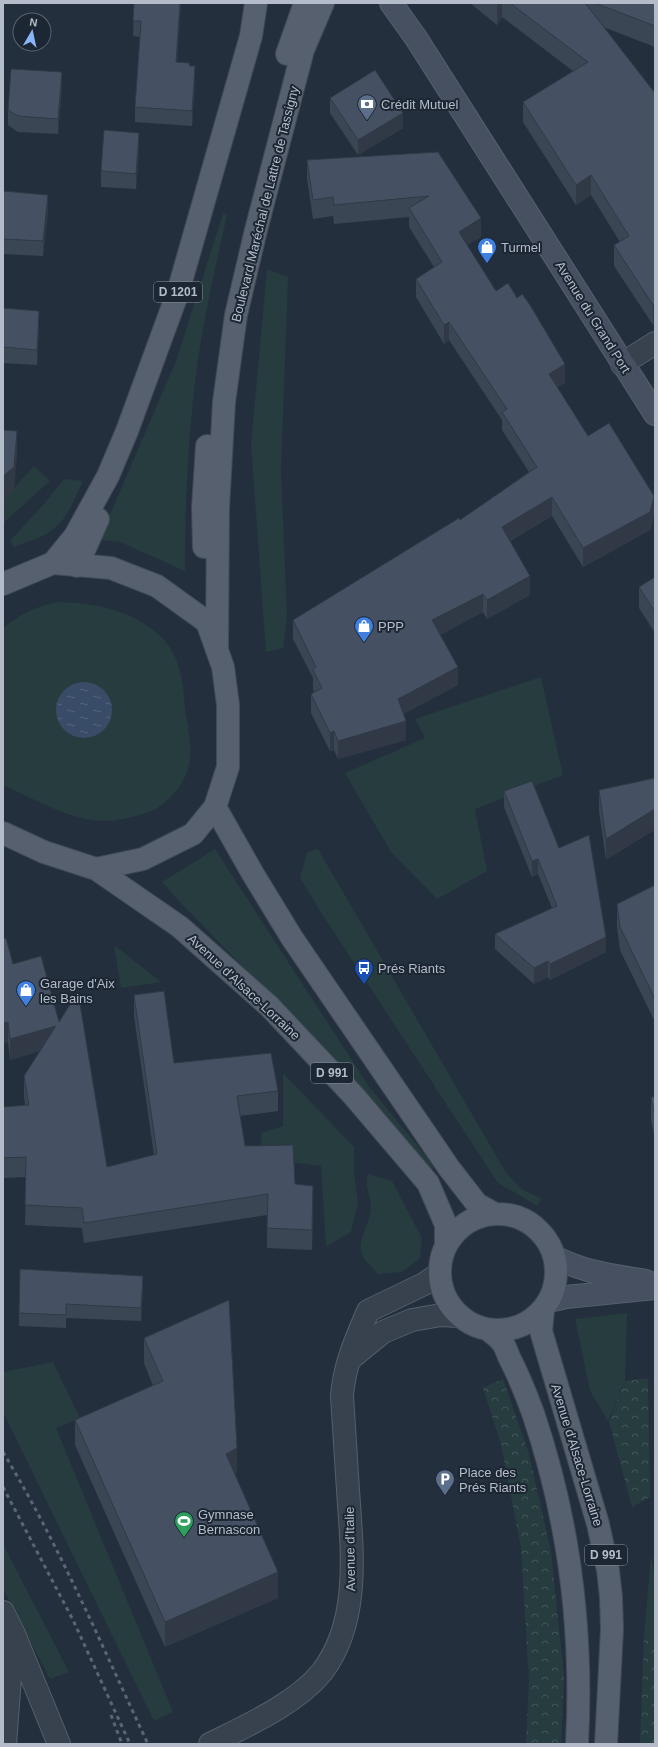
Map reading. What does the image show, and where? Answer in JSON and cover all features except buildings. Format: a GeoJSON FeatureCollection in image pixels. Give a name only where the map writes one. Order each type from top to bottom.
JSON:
{"type":"FeatureCollection","features":[{"type":"Feature","properties":{"kind":"main road","name":"D 1201"},"geometry":{"type":"LineString","coordinates":[[53,563],[74,536],[108,476],[155,356],[178,292],[251,36],[256,3]]}},
{"type":"Feature","properties":{"kind":"main road","name":"Boulevard Maréchal de Lattre de Tassigny"},"geometry":{"type":"LineString","coordinates":[[215,807],[228,767],[228,706],[224,667],[207,622],[203,507],[209,407],[221,320],[239,235],[289,48],[305,3]]}},
{"type":"Feature","properties":{"kind":"main road","name":"Boulevard Maréchal de Lattre de Tassigny"},"geometry":{"type":"LineString","coordinates":[[217,649],[218,508],[224,402],[236,315],[256,230],[303,50],[323,3]]}},
{"type":"Feature","properties":{"kind":"main road","name":"Avenue du Grand Port"},"geometry":{"type":"LineString","coordinates":[[391,3],[441,78],[655,414]]}},
{"type":"Feature","properties":{"kind":"main road","name":"Avenue du Grand Port"},"geometry":{"type":"LineString","coordinates":[[411,3],[441,78]]}},
{"type":"Feature","properties":{"kind":"main road"},"geometry":{"type":"LineString","coordinates":[[76,566],[93,532],[132,435],[155,356]]}},
{"type":"Feature","properties":{"kind":"main road"},"geometry":{"type":"LineString","coordinates":[[3,584],[53,563],[111,568],[157,586],[207,622]]}},
{"type":"Feature","properties":{"kind":"main road"},"geometry":{"type":"LineString","coordinates":[[3,833],[44,852],[96,869],[143,859],[193,834],[215,807],[292,938],[449,1168],[477,1204],[496,1214]]}},
{"type":"Feature","properties":{"kind":"main road","name":"Avenue d'Alsace-Lorraine"},"geometry":{"type":"LineString","coordinates":[[96,869],[180,927],[269,1006],[353,1095],[428,1183],[446,1225],[446,1245]]}},
{"type":"Feature","properties":{"kind":"main road"},"geometry":{"type":"LineString","coordinates":[[546,1306],[555,1287],[556,1271],[554,1257],[546,1239],[533,1225],[515,1216],[496,1214],[476,1218],[458,1229],[446,1245],[441,1259],[439,1274],[442,1289],[449,1304],[459,1316],[472,1325],[487,1329],[508,1330],[527,1323],[546,1306],[566,1297],[655,1288]]}},
{"type":"Feature","properties":{"kind":"main road"},"geometry":{"type":"LineString","coordinates":[[554,1257],[571,1265],[602,1274],[655,1283]]}},
{"type":"Feature","properties":{"kind":"main road","name":"Avenue d'Alsace-Lorraine"},"geometry":{"type":"LineString","coordinates":[[546,1306],[541,1330],[552,1373],[598,1524],[612,1597],[612,1629],[606,1744]]}},
{"type":"Feature","properties":{"kind":"main road","name":"D 991"},"geometry":{"type":"LineString","coordinates":[[487,1329],[501,1341],[522,1382],[538,1428],[552,1480],[568,1556],[574,1598],[578,1667],[577,1744]]}},
{"type":"Feature","properties":{"kind":"street"},"geometry":{"type":"LineString","coordinates":[[622,364],[655,343]]}},
{"type":"Feature","properties":{"kind":"street","name":"Avenue d'Italie"},"geometry":{"type":"LineString","coordinates":[[210,1744],[259,1720],[300,1693],[321,1672],[334,1651],[345,1625],[351,1595],[352,1536],[342,1396],[343,1380],[349,1359],[368,1311],[424,1284],[439,1274]]}},
{"type":"Feature","properties":{"kind":"street"},"geometry":{"type":"LineString","coordinates":[[349,1359],[383,1332],[412,1320],[441,1315],[459,1316]]}},
{"type":"Feature","properties":{"kind":"street"},"geometry":{"type":"LineString","coordinates":[[3,1612],[14,1634],[59,1744]]}},
{"type":"Feature","properties":{"kind":"street"},"geometry":{"type":"LineString","coordinates":[[5,1744],[14,1634]]}},
{"type":"Feature","properties":{"kind":"green space"},"geometry":{"type":"Polygon","coordinates":[[[223,214],[227,215],[203,329],[191,418],[185,571],[120,542],[99,540],[176,361],[223,214]]]}},
{"type":"Feature","properties":{"kind":"green space"},"geometry":{"type":"Polygon","coordinates":[[[267,269],[288,277],[281,470],[287,617],[283,648],[266,652],[251,444],[267,269]]]}},
{"type":"Feature","properties":{"kind":"green space"},"geometry":{"type":"Polygon","coordinates":[[[34,466],[50,481],[3,523],[3,500],[34,466]]]}},
{"type":"Feature","properties":{"kind":"green space"},"geometry":{"type":"Polygon","coordinates":[[[64,479],[83,481],[65,517],[52,531],[47,534],[14,547],[10,541],[43,505],[64,479]]]}},
{"type":"Feature","properties":{"kind":"green space"},"geometry":{"type":"Polygon","coordinates":[[[59,602],[99,606],[125,614],[149,627],[160,636],[177,660],[182,679],[190,741],[189,766],[180,786],[171,797],[150,812],[108,821],[81,818],[54,809],[3,785],[3,628],[29,611],[59,602]]]}},
{"type":"Feature","properties":{"kind":"green space"},"geometry":{"type":"Polygon","coordinates":[[[541,677],[563,775],[475,809],[487,871],[437,899],[391,852],[345,773],[425,738],[415,719],[541,677]]]}},
{"type":"Feature","properties":{"kind":"green space"},"geometry":{"type":"Polygon","coordinates":[[[215,849],[370,1088],[435,1167],[429,1170],[363,1090],[162,882],[215,849]]]}},
{"type":"Feature","properties":{"kind":"green space"},"geometry":{"type":"Polygon","coordinates":[[[318,849],[505,1171],[521,1189],[541,1198],[538,1206],[498,1183],[322,914],[300,878],[307,852],[318,849]]]}},
{"type":"Feature","properties":{"kind":"green space"},"geometry":{"type":"Polygon","coordinates":[[[114,945],[161,982],[121,988],[114,945]]]}},
{"type":"Feature","properties":{"kind":"green space"},"geometry":{"type":"Polygon","coordinates":[[[283,1073],[354,1147],[354,1173],[358,1203],[351,1232],[326,1247],[321,1166],[262,1158],[261,1133],[283,1126],[283,1073]]]}},
{"type":"Feature","properties":{"kind":"green space"},"geometry":{"type":"Polygon","coordinates":[[[368,1174],[392,1181],[422,1238],[420,1258],[402,1272],[378,1274],[362,1255],[362,1237],[369,1219],[371,1207],[367,1188],[368,1174]]]}},
{"type":"Feature","properties":{"kind":"green space"},"geometry":{"type":"Polygon","coordinates":[[[627,1313],[625,1381],[608,1421],[590,1391],[575,1319],[627,1313]]]}},
{"type":"Feature","properties":{"kind":"green space"},"geometry":{"type":"Polygon","coordinates":[[[53,1362],[80,1418],[56,1428],[173,1712],[154,1721],[3,1412],[3,1372],[53,1362]]]}},
{"type":"Feature","properties":{"kind":"green space"},"geometry":{"type":"Polygon","coordinates":[[[648,1378],[650,1497],[632,1507],[609,1421],[625,1381],[648,1378]]]}},
{"type":"Feature","properties":{"kind":"green space"},"geometry":{"type":"Polygon","coordinates":[[[503,1379],[529,1454],[551,1552],[564,1677],[561,1744],[526,1744],[529,1681],[521,1548],[501,1444],[483,1388],[503,1379]]]}},
{"type":"Feature","properties":{"kind":"green space"},"geometry":{"type":"Polygon","coordinates":[[[3,1544],[69,1672],[50,1679],[3,1589],[3,1544]]]}},
{"type":"Feature","properties":{"kind":"green space"},"geometry":{"type":"Polygon","coordinates":[[[651,1555],[655,1580],[655,1637],[644,1636],[651,1555]]]}},
{"type":"Feature","properties":{"kind":"green space"},"geometry":{"type":"Polygon","coordinates":[[[644,1636],[655,1637],[655,1744],[640,1744],[644,1636]]]}},
{"type":"Feature","properties":{"kind":"water"},"geometry":{"type":"Polygon","coordinates":[[[78,682],[90,682],[100,686],[108,694],[112,704],[112,716],[108,726],[100,734],[90,738],[78,738],[68,734],[60,726],[56,716],[56,704],[60,694],[68,686],[78,682]]]}},
{"type":"Feature","properties":{"kind":"railway"},"geometry":{"type":"LineString","coordinates":[[3,1452],[43,1523],[61,1559],[148,1744]]}},
{"type":"Feature","properties":{"kind":"railway"},"geometry":{"type":"LineString","coordinates":[[3,1487],[73,1620],[130,1744]]}},
{"type":"Feature","properties":{"kind":"railway"},"geometry":{"type":"LineString","coordinates":[[111,1715],[122,1744]]}},
{"type":"Feature","properties":{"kind":"place","name":"Crédit Mutuel"},"geometry":{"type":"Point","coordinates":[367,121]}},
{"type":"Feature","properties":{"kind":"place","name":"Turmel"},"geometry":{"type":"Point","coordinates":[487,264]}},
{"type":"Feature","properties":{"kind":"place","name":"PPP"},"geometry":{"type":"Point","coordinates":[364,643]}},
{"type":"Feature","properties":{"kind":"place","name":"Prés Riants"},"geometry":{"type":"Point","coordinates":[364,985]}},
{"type":"Feature","properties":{"kind":"place","name":"Garage d'Aix les Bains"},"geometry":{"type":"Point","coordinates":[26,1007]}},
{"type":"Feature","properties":{"kind":"place","name":"Place des Prés Riants"},"geometry":{"type":"Point","coordinates":[445,1496]}},
{"type":"Feature","properties":{"kind":"place","name":"Gymnase Bernascon"},"geometry":{"type":"Point","coordinates":[184,1538]}}]}
